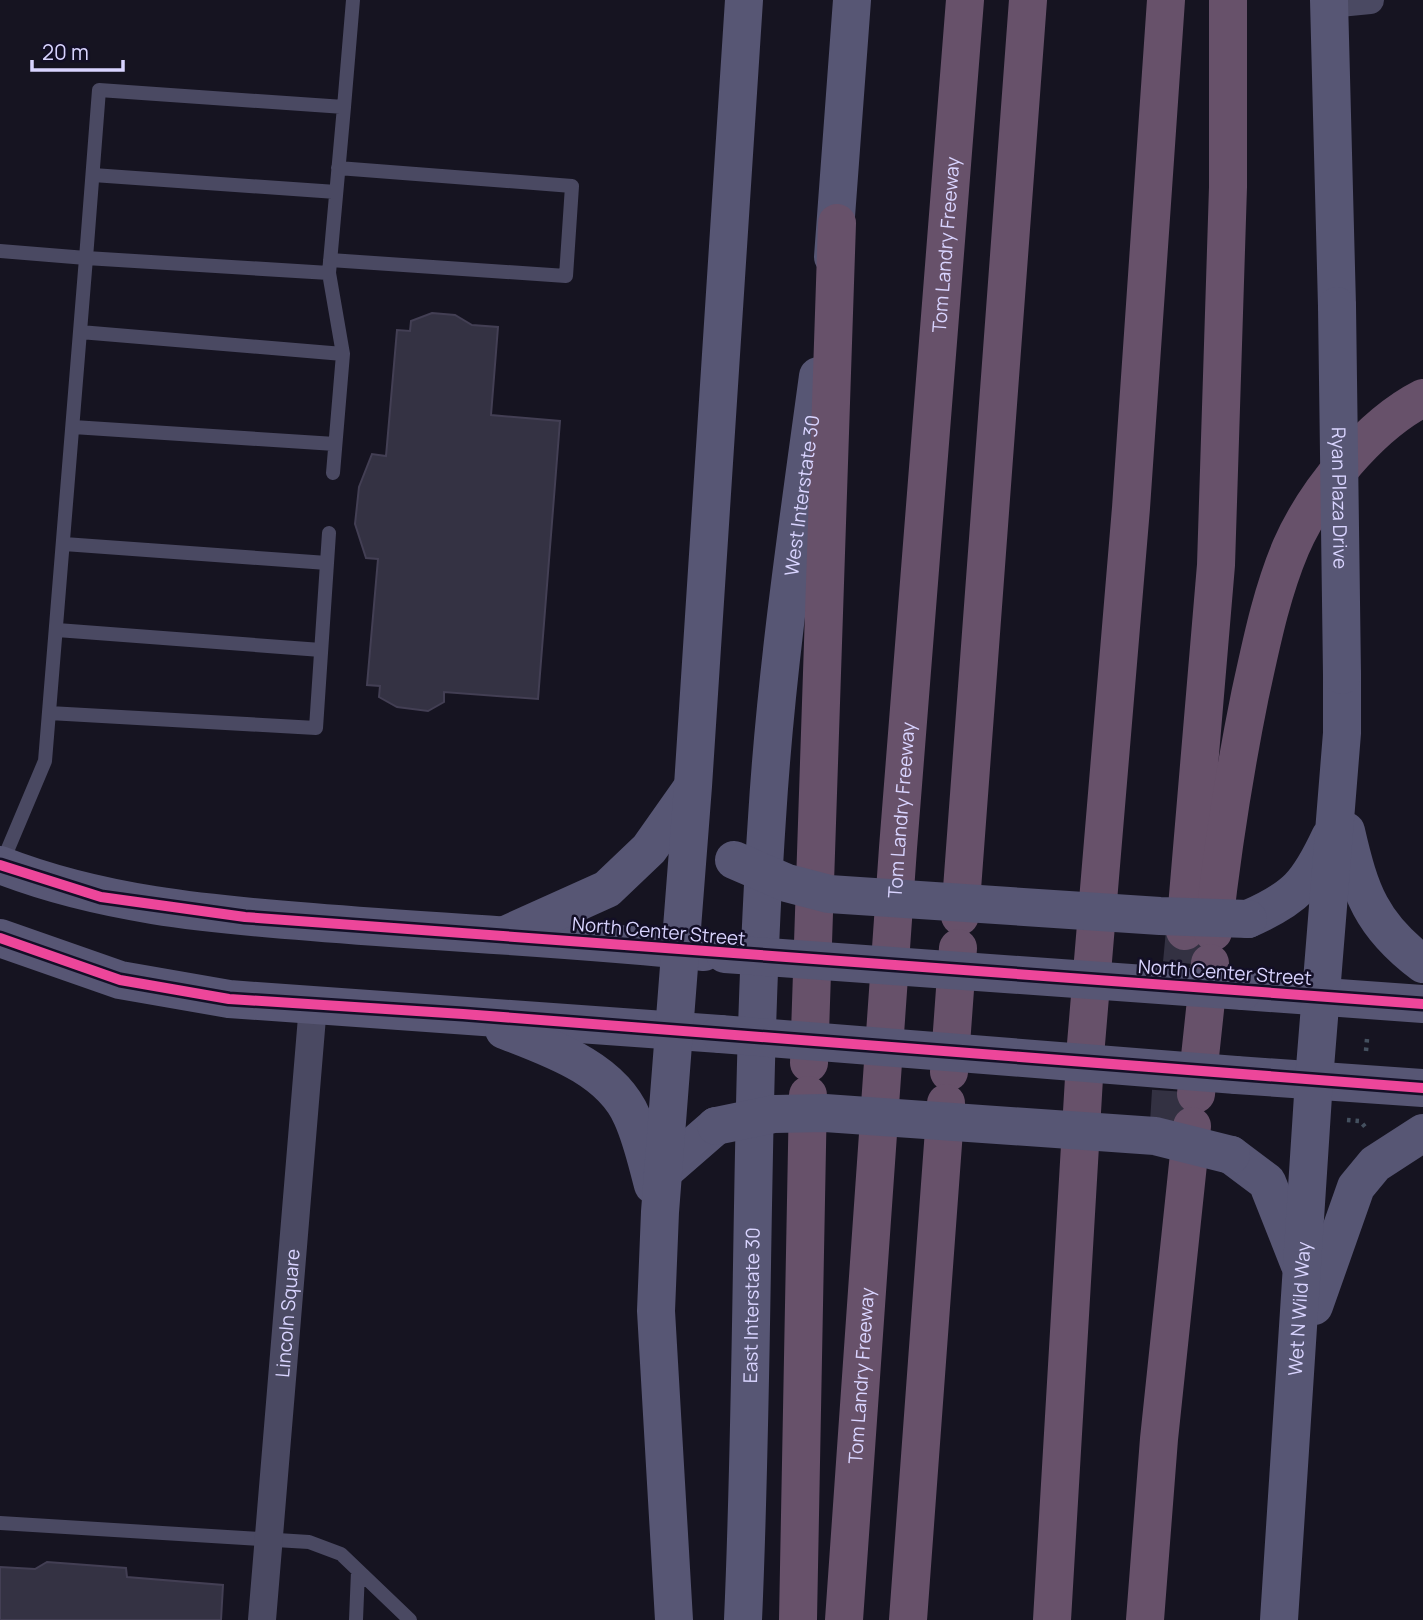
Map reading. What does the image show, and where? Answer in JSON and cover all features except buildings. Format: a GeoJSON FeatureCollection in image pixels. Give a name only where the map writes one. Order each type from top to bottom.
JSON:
{"type":"FeatureCollection","features":[{"type":"Feature","properties":{"kind":"highway","name":"Tom Landry Freeway"},"geometry":{"type":"LineString","coordinates":[[844,1620],[898,848],[965,0]]}},
{"type":"Feature","properties":{"kind":"highway"},"geometry":{"type":"LineString","coordinates":[[908,1620],[1028,0]]}},
{"type":"Feature","properties":{"kind":"highway"},"geometry":{"type":"LineString","coordinates":[[1052,1620],[1086,1044],[1131,508],[1166,0]]}},
{"type":"Feature","properties":{"kind":"highway"},"geometry":{"type":"LineString","coordinates":[[1208,942],[1228,187],[1228,0]]}},
{"type":"Feature","properties":{"kind":"highway"},"geometry":{"type":"LineString","coordinates":[[798,1620],[809,1079],[837,223]]}},
{"type":"Feature","properties":{"kind":"highway"},"geometry":{"type":"LineString","coordinates":[[1145,1620],[1182,1109],[1234,776],[1260,648],[1292,545],[1350,457],[1405,407],[1423,398]]}},
{"type":"Feature","properties":{"kind":"main road"},"geometry":{"type":"LineString","coordinates":[[674,1620],[656,1311],[660,1212],[693,786],[744,0]]}},
{"type":"Feature","properties":{"kind":"main road","name":"West Interstate 30"},"geometry":{"type":"LineString","coordinates":[[760,991],[766,817],[793,567],[837,223],[852,0]]}},
{"type":"Feature","properties":{"kind":"main road","name":"Ryan Plaza Drive"},"geometry":{"type":"LineString","coordinates":[[1322,997],[1336,810],[1342,675],[1337,306],[1329,2]]}},
{"type":"Feature","properties":{"kind":"main road"},"geometry":{"type":"LineString","coordinates":[[693,786],[699,814],[707,832],[734,860],[787,883],[829,894],[1160,916],[1208,942],[1298,891],[1313,873],[1336,810]]}},
{"type":"Feature","properties":{"kind":"main road"},"geometry":{"type":"LineString","coordinates":[[500,936],[607,889],[649,849],[693,786]]}},
{"type":"Feature","properties":{"kind":"main road"},"geometry":{"type":"LineString","coordinates":[[1336,810],[1357,881],[1371,910],[1396,944],[1423,964]]}},
{"type":"Feature","properties":{"kind":"main road","name":"North Center Street"},"geometry":{"type":"LineString","coordinates":[[0,865],[89,894],[166,908],[259,918],[1423,1004]]}},
{"type":"Feature","properties":{"kind":"main road"},"geometry":{"type":"LineString","coordinates":[[0,938],[120,980],[229,999],[463,1014],[1423,1088]]}},
{"type":"Feature","properties":{"kind":"main road","name":"East Interstate 30"},"geometry":{"type":"LineString","coordinates":[[743,1620],[760,991]]}},
{"type":"Feature","properties":{"kind":"main road","name":"Wet N Wild Way"},"geometry":{"type":"LineString","coordinates":[[1279,1620],[1314,1080],[1322,997]]}},
{"type":"Feature","properties":{"kind":"main road"},"geometry":{"type":"LineString","coordinates":[[463,1014],[567,1055],[612,1087],[632,1115],[660,1212]]}},
{"type":"Feature","properties":{"kind":"main road"},"geometry":{"type":"LineString","coordinates":[[662,1173],[716,1126],[774,1114],[825,1113],[1155,1136],[1231,1155],[1267,1182],[1303,1271]]}},
{"type":"Feature","properties":{"kind":"main road"},"geometry":{"type":"LineString","coordinates":[[1296,1358],[1356,1187],[1375,1164],[1423,1132]]}},
{"type":"Feature","properties":{"kind":"street"},"geometry":{"type":"LineString","coordinates":[[1329,2],[1370,0]]}},
{"type":"Feature","properties":{"kind":"street","name":"Lincoln Square"},"geometry":{"type":"LineString","coordinates":[[262,1620],[313,1004]]}},
{"type":"Feature","properties":{"kind":"lane"},"geometry":{"type":"LineString","coordinates":[[333,473],[343,354],[329,266],[354,0]]}},
{"type":"Feature","properties":{"kind":"lane"},"geometry":{"type":"LineString","coordinates":[[0,865],[45,761],[99,90],[344,107]]}},
{"type":"Feature","properties":{"kind":"lane"},"geometry":{"type":"LineString","coordinates":[[0,251],[86,258],[566,276],[572,186],[338,168]]}},
{"type":"Feature","properties":{"kind":"lane"},"geometry":{"type":"LineString","coordinates":[[93,175],[336,192]]}},
{"type":"Feature","properties":{"kind":"lane"},"geometry":{"type":"LineString","coordinates":[[80,332],[343,354]]}},
{"type":"Feature","properties":{"kind":"lane"},"geometry":{"type":"LineString","coordinates":[[73,426],[335,444]]}},
{"type":"Feature","properties":{"kind":"lane"},"geometry":{"type":"LineString","coordinates":[[50,713],[316,727],[330,533]]}},
{"type":"Feature","properties":{"kind":"lane"},"geometry":{"type":"LineString","coordinates":[[64,544],[327,564]]}},
{"type":"Feature","properties":{"kind":"lane"},"geometry":{"type":"LineString","coordinates":[[57,629],[321,650]]}},
{"type":"Feature","properties":{"kind":"lane"},"geometry":{"type":"LineString","coordinates":[[0,1523],[309,1542],[341,1554],[410,1620]]}},
{"type":"Feature","properties":{"kind":"lane"},"geometry":{"type":"LineString","coordinates":[[356,1620],[359,1571]]}},
{"type":"Feature","properties":{"kind":"path"},"geometry":{"type":"LineString","coordinates":[[1347,1120],[1360,1121],[1374,1139]]}},
{"type":"Feature","properties":{"kind":"tunnel"},"geometry":{"type":"LineString","coordinates":[[1182,963],[1185,931]]}},
{"type":"Feature","properties":{"kind":"tunnel"},"geometry":{"type":"LineString","coordinates":[[1169,1123],[1171,1091]]}},
{"type":"Feature","properties":{"kind":"cycle path"},"geometry":{"type":"LineString","coordinates":[[0,865],[101,897],[245,917],[1423,1004]]}},
{"type":"Feature","properties":{"kind":"cycle path"},"geometry":{"type":"LineString","coordinates":[[0,938],[120,980],[229,999],[463,1014],[1423,1088]]}}]}
